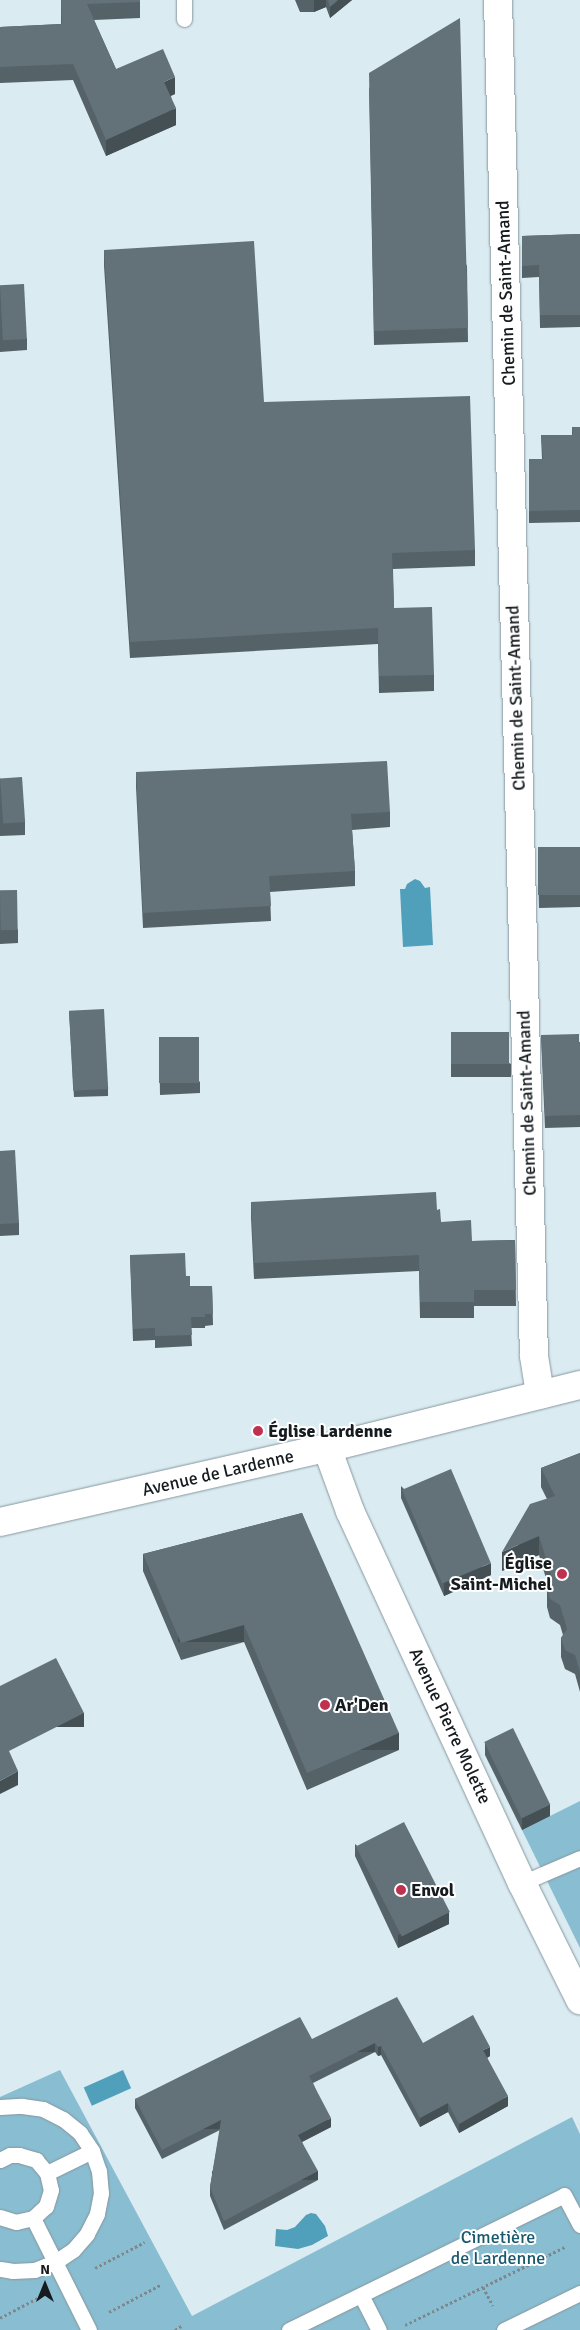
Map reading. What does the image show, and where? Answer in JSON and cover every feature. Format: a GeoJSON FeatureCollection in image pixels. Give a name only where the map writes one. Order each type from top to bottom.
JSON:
{"type":"FeatureCollection","features":[{"type":"Feature","properties":{"kind":"street","name":"Chemin de Saint-Amand"},"geometry":{"type":"LineString","coordinates":[[498,0],[534,1356],[540,1396]]}},
{"type":"Feature","properties":{"kind":"street","name":"Avenue de Lardenne"},"geometry":{"type":"LineString","coordinates":[[0,1522],[327,1448],[580,1385]]}},
{"type":"Feature","properties":{"kind":"street","name":"Avenue Pierre Molette"},"geometry":{"type":"LineString","coordinates":[[327,1448],[350,1511],[522,1883],[580,2000]]}},
{"type":"Feature","properties":{"kind":"lane"},"geometry":{"type":"LineString","coordinates":[[184,0],[184,19]]}},
{"type":"Feature","properties":{"kind":"lane"},"geometry":{"type":"LineString","coordinates":[[522,1883],[580,1858]]}},
{"type":"Feature","properties":{"kind":"lane"},"geometry":{"type":"LineString","coordinates":[[0,2107],[22,2106],[43,2109],[63,2119],[80,2133],[92,2151],[99,2171],[100,2193],[96,2214],[87,2234],[73,2250],[55,2262],[34,2270],[12,2271],[0,2269]]}},
{"type":"Feature","properties":{"kind":"lane"},"geometry":{"type":"LineString","coordinates":[[47,2173],[92,2151]]}},
{"type":"Feature","properties":{"kind":"lane"},"geometry":{"type":"LineString","coordinates":[[0,2216],[16,2222],[33,2218],[40,2213],[50,2199],[50,2181],[42,2166],[28,2156],[10,2155],[1,2157]]}},
{"type":"Feature","properties":{"kind":"lane"},"geometry":{"type":"LineString","coordinates":[[289,2330],[564,2195],[580,2225]]}},
{"type":"Feature","properties":{"kind":"lane"},"geometry":{"type":"LineString","coordinates":[[33,2218],[87,2327]]}},
{"type":"Feature","properties":{"kind":"lane"},"geometry":{"type":"LineString","coordinates":[[504,2330],[580,2293]]}},
{"type":"Feature","properties":{"kind":"lane"},"geometry":{"type":"LineString","coordinates":[[361,2295],[378,2330]]}},
{"type":"Feature","properties":{"kind":"path"},"geometry":{"type":"LineString","coordinates":[[404,2326],[571,2244]]}},
{"type":"Feature","properties":{"kind":"path"},"geometry":{"type":"LineString","coordinates":[[87,2327],[162,2284]]}},
{"type":"Feature","properties":{"kind":"path"},"geometry":{"type":"LineString","coordinates":[[175,2330],[183,2326]]}},
{"type":"Feature","properties":{"kind":"green space"},"geometry":{"type":"Polygon","coordinates":[[[580,1801],[580,1948],[522,1830],[580,1801]]]}},
{"type":"Feature","properties":{"kind":"green space","name":"Cimetière de Lardenne"},"geometry":{"type":"Polygon","coordinates":[[[60,2070],[192,2316],[572,2117],[580,2134],[580,2330],[0,2330],[0,2097],[60,2070]]]}},
{"type":"Feature","properties":{"kind":"shaded area"},"geometry":{"type":"Polygon","coordinates":[[[415,879],[420,881],[425,888],[430,887],[433,945],[403,947],[400,889],[405,889],[407,884],[415,879]]]}},
{"type":"Feature","properties":{"kind":"shaded area"},"geometry":{"type":"Polygon","coordinates":[[[123,2070],[131,2088],[92,2106],[84,2087],[123,2070]]]}},
{"type":"Feature","properties":{"kind":"shaded area"},"geometry":{"type":"Polygon","coordinates":[[[316,2214],[325,2226],[328,2236],[312,2245],[298,2249],[275,2246],[276,2229],[287,2230],[295,2227],[306,2215],[316,2214]]]}},
{"type":"Feature","properties":{"kind":"building"},"geometry":{"type":"Polygon","coordinates":[[[61,0],[140,0],[140,2],[87,4],[116,69],[163,49],[175,77],[164,82],[176,108],[106,140],[73,64],[0,67],[0,27],[62,24],[61,0]]]}},
{"type":"Feature","properties":{"kind":"building"},"geometry":{"type":"Polygon","coordinates":[[[328,0],[338,0],[330,7],[328,0]]]}},
{"type":"Feature","properties":{"kind":"building"},"geometry":{"type":"Polygon","coordinates":[[[460,18],[468,328],[374,331],[369,73],[460,18]]]}},
{"type":"Feature","properties":{"kind":"building"},"geometry":{"type":"Polygon","coordinates":[[[580,234],[580,315],[540,315],[539,265],[522,266],[522,236],[580,234]]]}},
{"type":"Feature","properties":{"kind":"building"},"geometry":{"type":"Polygon","coordinates":[[[254,241],[264,402],[470,396],[475,550],[392,553],[394,608],[432,607],[434,675],[379,676],[378,628],[130,642],[104,250],[254,241]]]}},
{"type":"Feature","properties":{"kind":"building"},"geometry":{"type":"Polygon","coordinates":[[[24,284],[27,339],[3,340],[0,285],[24,284]]]}},
{"type":"Feature","properties":{"kind":"building"},"geometry":{"type":"Polygon","coordinates":[[[572,427],[580,427],[580,510],[529,511],[529,459],[543,459],[541,435],[573,435],[572,427]]]}},
{"type":"Feature","properties":{"kind":"building"},"geometry":{"type":"Polygon","coordinates":[[[387,761],[390,812],[351,814],[355,871],[269,876],[271,906],[143,913],[136,772],[387,761]]]}},
{"type":"Feature","properties":{"kind":"building"},"geometry":{"type":"Polygon","coordinates":[[[22,777],[25,822],[3,823],[0,779],[22,777]]]}},
{"type":"Feature","properties":{"kind":"building"},"geometry":{"type":"Polygon","coordinates":[[[538,847],[580,847],[580,895],[538,895],[538,847]]]}},
{"type":"Feature","properties":{"kind":"building"},"geometry":{"type":"Polygon","coordinates":[[[0,890],[17,890],[18,930],[1,930],[0,890]]]}},
{"type":"Feature","properties":{"kind":"building"},"geometry":{"type":"Polygon","coordinates":[[[104,1009],[108,1089],[73,1091],[69,1011],[104,1009]]]}},
{"type":"Feature","properties":{"kind":"building"},"geometry":{"type":"Polygon","coordinates":[[[451,1032],[509,1032],[509,1064],[451,1064],[451,1032]]]}},
{"type":"Feature","properties":{"kind":"building"},"geometry":{"type":"Polygon","coordinates":[[[579,1034],[580,1115],[545,1116],[541,1035],[579,1034]]]}},
{"type":"Feature","properties":{"kind":"building"},"geometry":{"type":"Polygon","coordinates":[[[159,1037],[199,1037],[199,1083],[159,1083],[159,1037]]]}},
{"type":"Feature","properties":{"kind":"building"},"geometry":{"type":"Polygon","coordinates":[[[15,1150],[19,1223],[0,1224],[0,1151],[15,1150]]]}},
{"type":"Feature","properties":{"kind":"building"},"geometry":{"type":"Polygon","coordinates":[[[436,1192],[437,1210],[440,1209],[441,1222],[471,1220],[472,1241],[515,1240],[516,1290],[474,1290],[474,1302],[420,1302],[419,1255],[254,1263],[251,1202],[436,1192]]]}},
{"type":"Feature","properties":{"kind":"building"},"geometry":{"type":"Polygon","coordinates":[[[185,1253],[186,1276],[190,1276],[190,1286],[212,1286],[213,1314],[205,1314],[205,1317],[191,1317],[192,1335],[155,1336],[155,1328],[133,1329],[130,1255],[185,1253]]]}},
{"type":"Feature","properties":{"kind":"building","name":"Église Saint-Michel"},"geometry":{"type":"Polygon","coordinates":[[[580,1453],[580,1672],[575,1655],[565,1650],[561,1638],[567,1629],[560,1605],[550,1599],[547,1588],[552,1578],[539,1536],[502,1552],[530,1504],[555,1496],[541,1468],[580,1453]]]}},
{"type":"Feature","properties":{"kind":"building"},"geometry":{"type":"Polygon","coordinates":[[[451,1469],[491,1563],[442,1584],[402,1490],[451,1469]]]}},
{"type":"Feature","properties":{"kind":"building","name":"Ar'Den"},"geometry":{"type":"Polygon","coordinates":[[[302,1513],[399,1733],[307,1773],[244,1625],[181,1643],[143,1554],[302,1513]]]}},
{"type":"Feature","properties":{"kind":"building"},"geometry":{"type":"Polygon","coordinates":[[[56,1658],[84,1713],[9,1751],[18,1771],[0,1781],[0,1686],[56,1658]]]}},
{"type":"Feature","properties":{"kind":"building"},"geometry":{"type":"Polygon","coordinates":[[[513,1728],[550,1804],[522,1818],[484,1742],[513,1728]]]}},
{"type":"Feature","properties":{"kind":"building","name":"Envol"},"geometry":{"type":"Polygon","coordinates":[[[404,1822],[450,1912],[402,1937],[356,1847],[404,1822]]]}},
{"type":"Feature","properties":{"kind":"building"},"geometry":{"type":"Polygon","coordinates":[[[397,1997],[423,2043],[473,2015],[490,2047],[483,2050],[508,2096],[459,2124],[448,2103],[420,2118],[381,2046],[378,2047],[375,2043],[309,2076],[331,2118],[298,2135],[318,2171],[224,2221],[210,2187],[221,2120],[162,2150],[135,2099],[300,2017],[312,2039],[397,1997]]]}},
{"type":"Feature","properties":{"kind":"place","name":"Église Lardenne"},"geometry":{"type":"Point","coordinates":[258,1431]}},
{"type":"Feature","properties":{"kind":"place","name":"Église Saint-Michel"},"geometry":{"type":"Point","coordinates":[562,1574]}},
{"type":"Feature","properties":{"kind":"place","name":"Ar'Den"},"geometry":{"type":"Point","coordinates":[325,1705]}},
{"type":"Feature","properties":{"kind":"place","name":"Envol"},"geometry":{"type":"Point","coordinates":[401,1890]}}]}
